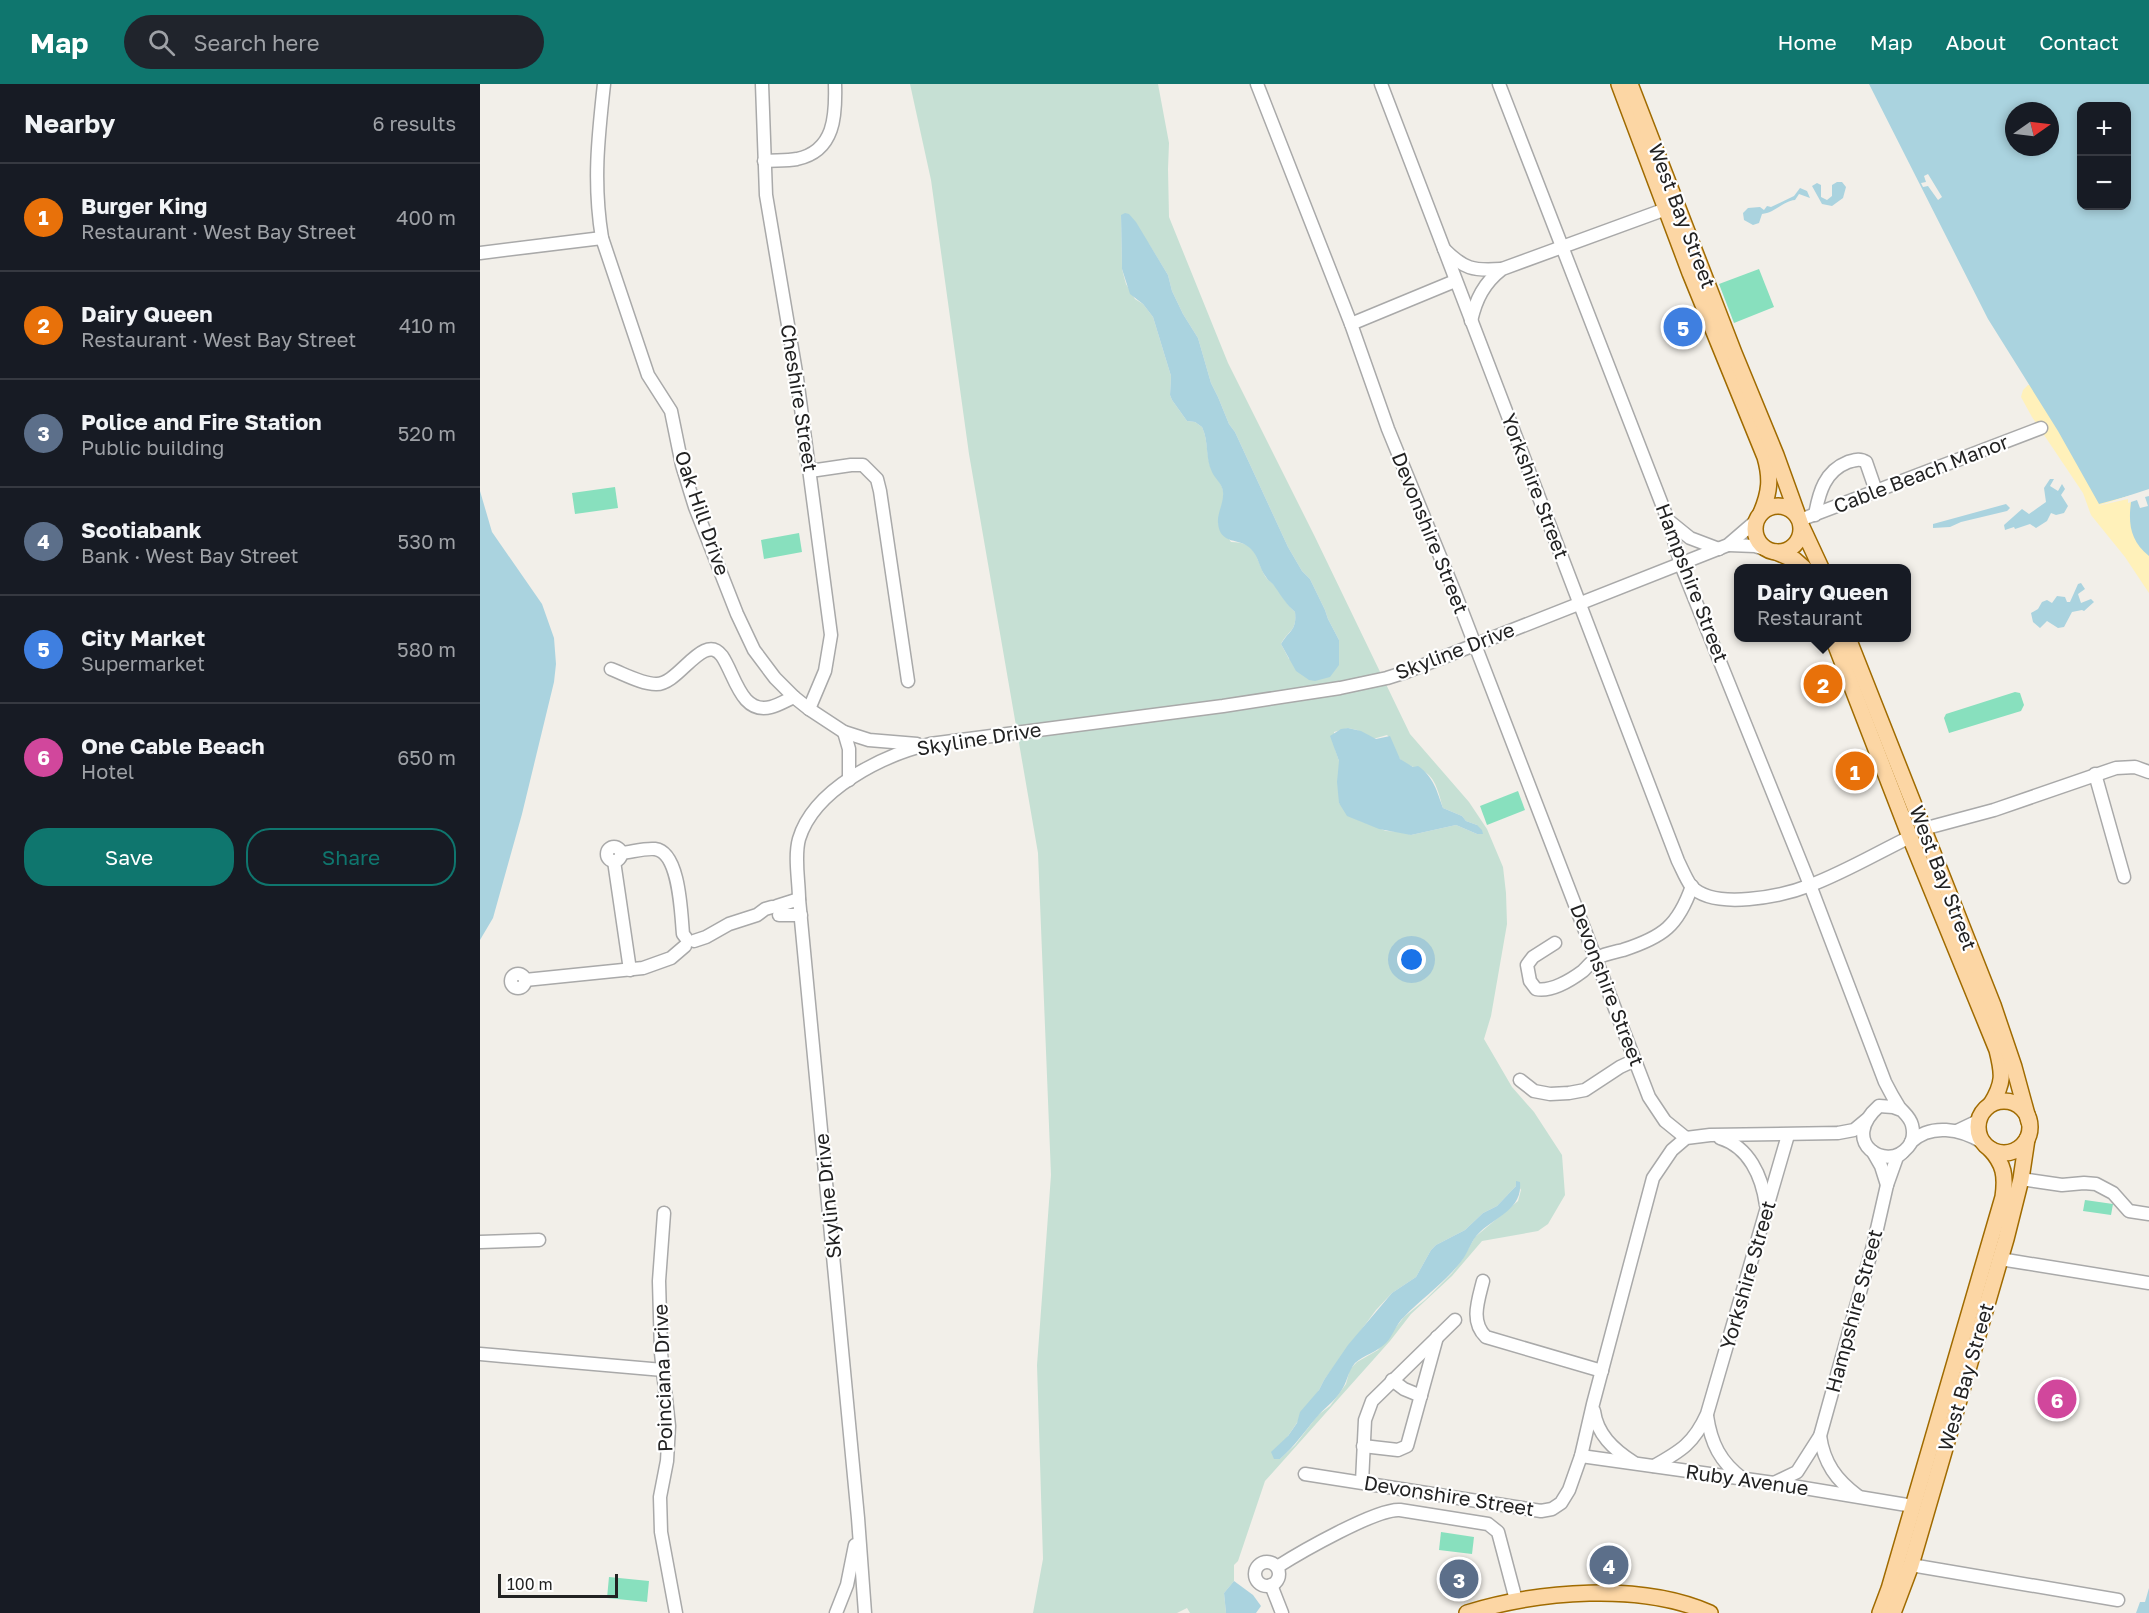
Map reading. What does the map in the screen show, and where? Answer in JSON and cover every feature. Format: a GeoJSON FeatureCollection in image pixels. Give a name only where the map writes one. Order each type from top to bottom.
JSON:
{"type":"FeatureCollection","features":[{"type":"Feature","properties":{"kind":"main road","name":"West Bay Street"},"geometry":{"type":"LineString","coordinates":[[1619,84],[1768,467],[1770,487],[1759,517]]}},
{"type":"Feature","properties":{"kind":"main road","name":"West Bay Street"},"geometry":{"type":"LineString","coordinates":[[1630,84],[1776,455],[1799,521],[1819,564]]}},
{"type":"Feature","properties":{"kind":"main road"},"geometry":{"type":"LineString","coordinates":[[1772,551],[1786,550],[1795,545],[1800,536],[1799,521],[1791,510],[1783,506],[1769,507],[1759,517],[1755,529],[1757,537],[1761,545],[1772,551],[1795,560],[1800,564]]}},
{"type":"Feature","properties":{"kind":"main road","name":"West Bay Street"},"geometry":{"type":"LineString","coordinates":[[1835,642],[1993,1005],[2014,1067],[2029,1122]]}},
{"type":"Feature","properties":{"kind":"main road","name":"West Bay Street"},"geometry":{"type":"LineString","coordinates":[[1849,642],[1997,1050],[2002,1078],[2001,1085],[1991,1104]]}},
{"type":"Feature","properties":{"kind":"main road"},"geometry":{"type":"LineString","coordinates":[[2000,1101],[2014,1103],[2022,1109],[2029,1122],[2027,1139],[2024,1144],[2013,1151],[2001,1153],[1986,1145],[1978,1133],[1978,1121],[1981,1114],[1991,1104],[2000,1101]]}},
{"type":"Feature","properties":{"kind":"main road","name":"West Bay Street"},"geometry":{"type":"LineString","coordinates":[[1893,1613],[1911,1565],[2000,1259],[2021,1179],[2027,1139]]}},
{"type":"Feature","properties":{"kind":"main road","name":"West Bay Street"},"geometry":{"type":"LineString","coordinates":[[1880,1613],[1889,1589],[2003,1197],[2004,1171],[2001,1162],[1986,1145]]}},
{"type":"Feature","properties":{"kind":"main road"},"geometry":{"type":"LineString","coordinates":[[1467,1613],[1516,1600],[1569,1594],[1633,1595],[1661,1599],[1710,1613]]}},
{"type":"Feature","properties":{"kind":"street","name":"Oak Hill Drive"},"geometry":{"type":"LineString","coordinates":[[604,84],[596,171],[598,215],[603,238],[648,375],[671,411],[682,465],[695,507],[737,614],[754,650],[794,698],[844,732],[883,742],[930,744]]}},
{"type":"Feature","properties":{"kind":"street","name":"Cheshire Street"},"geometry":{"type":"LineString","coordinates":[[762,84],[766,195],[797,378],[831,635],[825,671],[809,709]]}},
{"type":"Feature","properties":{"kind":"street"},"geometry":{"type":"LineString","coordinates":[[764,161],[798,159],[822,146],[835,114],[835,84]]}},
{"type":"Feature","properties":{"kind":"street","name":"Devonshire Street"},"geometry":{"type":"LineString","coordinates":[[1257,84],[1351,324],[1388,429],[1475,645],[1635,1060],[1657,1111],[1665,1121],[1686,1138],[1671,1150],[1653,1178],[1581,1456],[1565,1498],[1557,1506],[1546,1510],[1305,1474]]}},
{"type":"Feature","properties":{"kind":"street","name":"Yorkshire Street"},"geometry":{"type":"LineString","coordinates":[[1381,84],[1678,861],[1692,886]]}},
{"type":"Feature","properties":{"kind":"street","name":"Hampshire Street"},"geometry":{"type":"LineString","coordinates":[[1498,84],[1668,520],[1681,565],[1810,885],[1885,1082],[1904,1112]]}},
{"type":"Feature","properties":{"kind":"street"},"geometry":{"type":"LineString","coordinates":[[1441,245],[1468,268],[1502,269],[1666,209]]}},
{"type":"Feature","properties":{"kind":"street"},"geometry":{"type":"LineString","coordinates":[[480,253],[603,238]]}},
{"type":"Feature","properties":{"kind":"street"},"geometry":{"type":"LineString","coordinates":[[1471,321],[1474,306],[1483,287],[1502,269]]}},
{"type":"Feature","properties":{"kind":"street"},"geometry":{"type":"LineString","coordinates":[[1351,324],[1455,280]]}},
{"type":"Feature","properties":{"kind":"street","name":"Cable Beach Manor"},"geometry":{"type":"LineString","coordinates":[[1799,521],[2041,428]]}},
{"type":"Feature","properties":{"kind":"street"},"geometry":{"type":"LineString","coordinates":[[1815,515],[1820,489],[1827,477],[1847,462],[1859,459],[1866,462],[1876,491]]}},
{"type":"Feature","properties":{"kind":"street"},"geometry":{"type":"LineString","coordinates":[[810,471],[863,465],[877,478],[908,681]]}},
{"type":"Feature","properties":{"kind":"street","name":"Skyline Drive"},"geometry":{"type":"LineString","coordinates":[[865,1613],[797,851],[805,823],[818,806],[849,780],[892,756],[930,744],[1223,706],[1340,688],[1406,672],[1724,547],[1743,534],[1759,517]]}},
{"type":"Feature","properties":{"kind":"street"},"geometry":{"type":"LineString","coordinates":[[1668,520],[1690,538],[1724,547]]}},
{"type":"Feature","properties":{"kind":"street","name":"Skyline Drive"},"geometry":{"type":"LineString","coordinates":[[1724,547],[1742,544],[1772,551]]}},
{"type":"Feature","properties":{"kind":"street"},"geometry":{"type":"LineString","coordinates":[[611,669],[650,683],[661,683],[673,677],[702,651],[710,649],[719,651],[746,701],[753,706],[771,707],[794,698]]}},
{"type":"Feature","properties":{"kind":"street"},"geometry":{"type":"LineString","coordinates":[[844,732],[849,749],[849,780]]}},
{"type":"Feature","properties":{"kind":"street"},"geometry":{"type":"LineString","coordinates":[[1555,943],[1533,957],[1527,965],[1530,981],[1536,989],[1547,988],[1572,979],[1596,958],[1648,942],[1668,929],[1685,905],[1692,886],[1721,900],[1771,895],[1810,885],[1917,833],[1994,810],[2095,774],[2129,766],[2149,772]]}},
{"type":"Feature","properties":{"kind":"street"},"geometry":{"type":"LineString","coordinates":[[2095,774],[2124,877]]}},
{"type":"Feature","properties":{"kind":"street"},"geometry":{"type":"LineString","coordinates":[[630,970],[618,857],[654,849],[668,856],[675,872],[683,934],[688,942]]}},
{"type":"Feature","properties":{"kind":"street"},"geometry":{"type":"LineString","coordinates":[[775,911],[800,899]]}},
{"type":"Feature","properties":{"kind":"street"},"geometry":{"type":"LineString","coordinates":[[525,980],[630,970],[657,964],[671,958],[688,942],[706,937],[729,924],[757,915],[765,909],[801,915]]}},
{"type":"Feature","properties":{"kind":"street"},"geometry":{"type":"LineString","coordinates":[[1520,1080],[1534,1091],[1550,1094],[1569,1093],[1586,1089],[1635,1060]]}},
{"type":"Feature","properties":{"kind":"street"},"geometry":{"type":"LineString","coordinates":[[1686,1138],[1710,1135],[1838,1133],[1854,1130],[1879,1106],[1884,1095],[1885,1082]]}},
{"type":"Feature","properties":{"kind":"street"},"geometry":{"type":"LineString","coordinates":[[1879,1106],[1893,1107],[1921,1125],[1937,1130],[1957,1131],[1986,1145]]}},
{"type":"Feature","properties":{"kind":"street"},"geometry":{"type":"LineString","coordinates":[[1904,1112],[1913,1130],[1908,1146]]}},
{"type":"Feature","properties":{"kind":"street"},"geometry":{"type":"LineString","coordinates":[[1866,1120],[1863,1132],[1881,1166],[1887,1185]]}},
{"type":"Feature","properties":{"kind":"street"},"geometry":{"type":"LineString","coordinates":[[1957,1131],[1978,1121]]}},
{"type":"Feature","properties":{"kind":"street"},"geometry":{"type":"LineString","coordinates":[[1838,1133],[1852,1136],[1886,1157],[1899,1154],[1923,1133],[1937,1130]]}},
{"type":"Feature","properties":{"kind":"street"},"geometry":{"type":"LineString","coordinates":[[1710,1135],[1730,1141],[1742,1150],[1752,1163],[1764,1190],[1767,1209]]}},
{"type":"Feature","properties":{"kind":"street","name":"Yorkshire Street"},"geometry":{"type":"LineString","coordinates":[[1654,1466],[1690,1443],[1707,1414],[1788,1135]]}},
{"type":"Feature","properties":{"kind":"street","name":"Hampshire Street"},"geometry":{"type":"LineString","coordinates":[[1774,1483],[1797,1472],[1820,1436],[1874,1242],[1887,1185],[1897,1156],[1908,1146]]}},
{"type":"Feature","properties":{"kind":"street"},"geometry":{"type":"LineString","coordinates":[[2021,1179],[2062,1185],[2096,1184],[2113,1192],[2129,1211],[2149,1214]]}},
{"type":"Feature","properties":{"kind":"street","name":"Poinciana Drive"},"geometry":{"type":"LineString","coordinates":[[664,1214],[659,1281],[663,1370],[669,1426],[667,1461],[660,1497],[661,1532],[676,1613]]}},
{"type":"Feature","properties":{"kind":"street"},"geometry":{"type":"LineString","coordinates":[[480,1242],[539,1240]]}},
{"type":"Feature","properties":{"kind":"street"},"geometry":{"type":"LineString","coordinates":[[2000,1259],[2149,1283]]}},
{"type":"Feature","properties":{"kind":"street"},"geometry":{"type":"LineString","coordinates":[[1483,1281],[1476,1319],[1478,1330],[1486,1337],[1602,1371]]}},
{"type":"Feature","properties":{"kind":"street"},"geometry":{"type":"LineString","coordinates":[[1362,1482],[1367,1411],[1378,1392],[1455,1320]]}},
{"type":"Feature","properties":{"kind":"street"},"geometry":{"type":"LineString","coordinates":[[1363,1446],[1398,1450],[1403,1449],[1410,1439],[1437,1337]]}},
{"type":"Feature","properties":{"kind":"street"},"geometry":{"type":"LineString","coordinates":[[480,1354],[663,1370]]}},
{"type":"Feature","properties":{"kind":"street"},"geometry":{"type":"LineString","coordinates":[[1392,1380],[1404,1389],[1421,1396]]}},
{"type":"Feature","properties":{"kind":"street"},"geometry":{"type":"LineString","coordinates":[[1593,1404],[1598,1429],[1615,1449],[1634,1463]]}},
{"type":"Feature","properties":{"kind":"street","name":"Yorkshire Street"},"geometry":{"type":"LineString","coordinates":[[1707,1414],[1709,1433],[1718,1454],[1729,1468],[1745,1481]]}},
{"type":"Feature","properties":{"kind":"street"},"geometry":{"type":"LineString","coordinates":[[1820,1436],[1822,1452],[1832,1472],[1858,1497]]}},
{"type":"Feature","properties":{"kind":"street","name":"Ruby Avenue"},"geometry":{"type":"LineString","coordinates":[[1581,1456],[1745,1481],[1774,1483],[1913,1506]]}},
{"type":"Feature","properties":{"kind":"street"},"geometry":{"type":"LineString","coordinates":[[1277,1567],[1363,1521],[1387,1511],[1400,1510],[1488,1524],[1493,1527],[1500,1539],[1516,1600]]}},
{"type":"Feature","properties":{"kind":"street"},"geometry":{"type":"LineString","coordinates":[[836,1613],[853,1562],[858,1518]]}},
{"type":"Feature","properties":{"kind":"street"},"geometry":{"type":"LineString","coordinates":[[1264,1561],[1272,1562],[1277,1567],[1278,1578],[1271,1585],[1264,1586],[1258,1583],[1254,1571],[1258,1565],[1264,1561]]}},
{"type":"Feature","properties":{"kind":"street"},"geometry":{"type":"LineString","coordinates":[[1911,1565],[2118,1600]]}},
{"type":"Feature","properties":{"kind":"street"},"geometry":{"type":"LineString","coordinates":[[1271,1585],[1282,1613]]}},
{"type":"Feature","properties":{"kind":"green space"},"geometry":{"type":"Polygon","coordinates":[[[910,84],[1158,84],[1169,143],[1169,217],[1228,363],[1410,734],[1469,802],[1487,829],[1503,867],[1507,924],[1491,1016],[1484,1039],[1512,1087],[1534,1112],[1562,1155],[1565,1195],[1548,1224],[1538,1231],[1482,1241],[1452,1276],[1411,1314],[1390,1341],[1265,1481],[1238,1561],[1234,1565],[1234,1581],[1224,1593],[1226,1613],[1190,1613],[1187,1608],[1177,1613],[1033,1613],[1043,1559],[1037,1365],[1051,1175],[1038,853],[969,454],[931,180],[910,84]],[[1121,215],[1122,269],[1126,284],[1135,299],[1143,304],[1153,317],[1171,376],[1172,400],[1187,421],[1195,422],[1202,427],[1204,432],[1211,468],[1223,489],[1218,523],[1231,542],[1251,548],[1266,577],[1295,612],[1294,627],[1281,644],[1289,659],[1339,654],[1339,640],[1310,579],[1302,571],[1288,547],[1235,432],[1229,424],[1211,383],[1198,338],[1172,291],[1168,275],[1149,244],[1121,215]],[[1348,728],[1334,732],[1335,749],[1339,761],[1339,803],[1356,819],[1386,831],[1404,832],[1411,835],[1456,825],[1477,834],[1477,825],[1443,808],[1431,777],[1401,760],[1387,735],[1373,739],[1348,728]],[[1516,1182],[1516,1186],[1497,1206],[1483,1213],[1465,1230],[1436,1245],[1416,1277],[1392,1293],[1376,1310],[1324,1380],[1288,1436],[1280,1459],[1295,1445],[1318,1415],[1330,1406],[1346,1384],[1350,1369],[1357,1362],[1378,1350],[1404,1317],[1452,1273],[1475,1237],[1518,1201],[1521,1190],[1516,1182]]]}},
{"type":"Feature","properties":{"kind":"green space"},"geometry":{"type":"Polygon","coordinates":[[[1759,269],[1774,307],[1734,323],[1719,284],[1759,269]]]}},
{"type":"Feature","properties":{"kind":"green space"},"geometry":{"type":"Polygon","coordinates":[[[615,487],[618,508],[575,514],[572,493],[615,487]]]}},
{"type":"Feature","properties":{"kind":"green space"},"geometry":{"type":"Polygon","coordinates":[[[799,533],[802,552],[764,559],[761,540],[799,533]]]}},
{"type":"Feature","properties":{"kind":"green space"},"geometry":{"type":"Polygon","coordinates":[[[2015,692],[2020,693],[2024,705],[2021,711],[1949,733],[1944,718],[1946,714],[2015,692]]]}},
{"type":"Feature","properties":{"kind":"green space"},"geometry":{"type":"Polygon","coordinates":[[[1518,791],[1525,810],[1487,825],[1480,806],[1518,791]]]}},
{"type":"Feature","properties":{"kind":"green space"},"geometry":{"type":"Polygon","coordinates":[[[2085,1200],[2113,1204],[2111,1215],[2083,1211],[2085,1200]]]}},
{"type":"Feature","properties":{"kind":"green space"},"geometry":{"type":"Polygon","coordinates":[[[1441,1532],[1474,1537],[1472,1554],[1439,1550],[1441,1532]]]}},
{"type":"Feature","properties":{"kind":"green space"},"geometry":{"type":"Polygon","coordinates":[[[609,1577],[649,1581],[647,1602],[607,1598],[609,1577]]]}},
{"type":"Feature","properties":{"kind":"sand"},"geometry":{"type":"Polygon","coordinates":[[[2028,385],[2045,385],[2132,495],[2149,539],[2149,593],[2125,557],[2091,515],[2083,493],[2032,417],[2021,397],[2028,385]]]}},
{"type":"Feature","properties":{"kind":"water"},"geometry":{"type":"Polygon","coordinates":[[[1869,84],[2149,84],[2149,556],[2137,543],[2131,529],[2132,495],[2099,504],[2058,431],[1988,319],[1869,84]]]}},
{"type":"Feature","properties":{"kind":"water"},"geometry":{"type":"Polygon","coordinates":[[[1842,182],[1846,187],[1843,198],[1832,206],[1822,204],[1812,186],[1817,183],[1821,185],[1821,197],[1827,200],[1832,196],[1832,185],[1842,182]]]}},
{"type":"Feature","properties":{"kind":"water"},"geometry":{"type":"Polygon","coordinates":[[[1800,188],[1807,191],[1810,198],[1799,194],[1795,200],[1762,214],[1759,223],[1753,225],[1744,220],[1743,213],[1748,208],[1760,207],[1764,210],[1767,206],[1771,207],[1794,196],[1800,188]]]}},
{"type":"Feature","properties":{"kind":"water"},"geometry":{"type":"Polygon","coordinates":[[[1125,213],[1136,222],[1168,275],[1172,291],[1198,338],[1211,383],[1229,424],[1235,432],[1288,547],[1302,571],[1310,579],[1339,640],[1339,665],[1330,677],[1315,681],[1309,680],[1296,671],[1281,644],[1294,627],[1295,612],[1267,578],[1251,549],[1247,545],[1222,535],[1218,519],[1223,492],[1210,467],[1204,432],[1202,427],[1195,422],[1187,421],[1172,400],[1171,376],[1153,317],[1143,304],[1130,294],[1122,269],[1121,215],[1125,213]]]}},
{"type":"Feature","properties":{"kind":"water"},"geometry":{"type":"Polygon","coordinates":[[[2050,479],[2054,479],[2050,486],[2058,491],[2062,484],[2065,489],[2061,495],[2068,506],[2064,513],[2056,515],[2051,513],[2047,521],[2036,528],[2030,524],[2005,530],[2004,525],[2022,509],[2029,514],[2046,502],[2044,488],[2050,479]]]}},
{"type":"Feature","properties":{"kind":"water"},"geometry":{"type":"Polygon","coordinates":[[[480,491],[492,532],[542,604],[554,638],[556,664],[554,682],[522,814],[493,918],[480,940],[480,491]]]}},
{"type":"Feature","properties":{"kind":"water"},"geometry":{"type":"Polygon","coordinates":[[[2006,504],[2010,508],[2007,511],[1961,522],[1950,527],[1933,528],[1933,524],[2006,504]]]}},
{"type":"Feature","properties":{"kind":"water"},"geometry":{"type":"Polygon","coordinates":[[[2081,583],[2085,589],[2078,594],[2081,603],[2091,599],[2094,602],[2084,611],[2072,612],[2064,627],[2058,628],[2047,621],[2040,628],[2033,622],[2031,613],[2038,609],[2042,602],[2047,600],[2052,603],[2057,596],[2065,597],[2067,602],[2070,602],[2078,584],[2081,583]]]}},
{"type":"Feature","properties":{"kind":"water"},"geometry":{"type":"Polygon","coordinates":[[[1341,729],[1361,731],[1376,739],[1390,736],[1400,759],[1413,767],[1418,766],[1428,775],[1443,808],[1477,825],[1483,834],[1477,834],[1456,825],[1411,835],[1379,829],[1347,816],[1339,803],[1337,782],[1339,761],[1330,736],[1341,729]]]}},
{"type":"Feature","properties":{"kind":"water"},"geometry":{"type":"Polygon","coordinates":[[[1516,1181],[1520,1182],[1519,1192],[1510,1208],[1480,1232],[1460,1263],[1401,1320],[1386,1343],[1355,1363],[1338,1395],[1280,1459],[1274,1459],[1271,1452],[1288,1436],[1297,1423],[1300,1412],[1319,1390],[1348,1345],[1392,1293],[1416,1277],[1436,1245],[1465,1230],[1483,1213],[1497,1206],[1516,1186],[1516,1181]]]}},
{"type":"Feature","properties":{"kind":"water"},"geometry":{"type":"Polygon","coordinates":[[[1234,1581],[1253,1595],[1261,1606],[1256,1613],[1226,1613],[1224,1593],[1234,1581]]]}},
{"type":"Feature","properties":{"kind":"water"},"geometry":{"type":"Polygon","coordinates":[[[2149,1588],[2149,1613],[2136,1613],[2140,1602],[2145,1602],[2149,1588]]]}},
{"type":"Feature","properties":{"kind":"pier"},"geometry":{"type":"Polygon","coordinates":[[[1928,174],[1942,197],[1938,200],[1928,186],[1923,187],[1921,183],[1926,182],[1924,176],[1928,174]]]}},
{"type":"Feature","properties":{"kind":"pier"},"geometry":{"type":"Polygon","coordinates":[[[2149,489],[2149,496],[2145,497],[2148,506],[2140,508],[2137,500],[2128,503],[2128,499],[2097,506],[2149,489]]]}},
{"type":"Feature","properties":{"kind":"place","name":"City Market"},"geometry":{"type":"Point","coordinates":[1683,327]}},
{"type":"Feature","properties":{"kind":"place","name":"Dairy Queen"},"geometry":{"type":"Point","coordinates":[1823,684]}},
{"type":"Feature","properties":{"kind":"place","name":"Burger King"},"geometry":{"type":"Point","coordinates":[1855,771]}},
{"type":"Feature","properties":{"kind":"place","name":"One Cable Beach"},"geometry":{"type":"Point","coordinates":[2057,1399]}},
{"type":"Feature","properties":{"kind":"place","name":"Scotiabank"},"geometry":{"type":"Point","coordinates":[1609,1565]}},
{"type":"Feature","properties":{"kind":"place","name":"Police and Fire Station"},"geometry":{"type":"Point","coordinates":[1459,1579]}}]}
